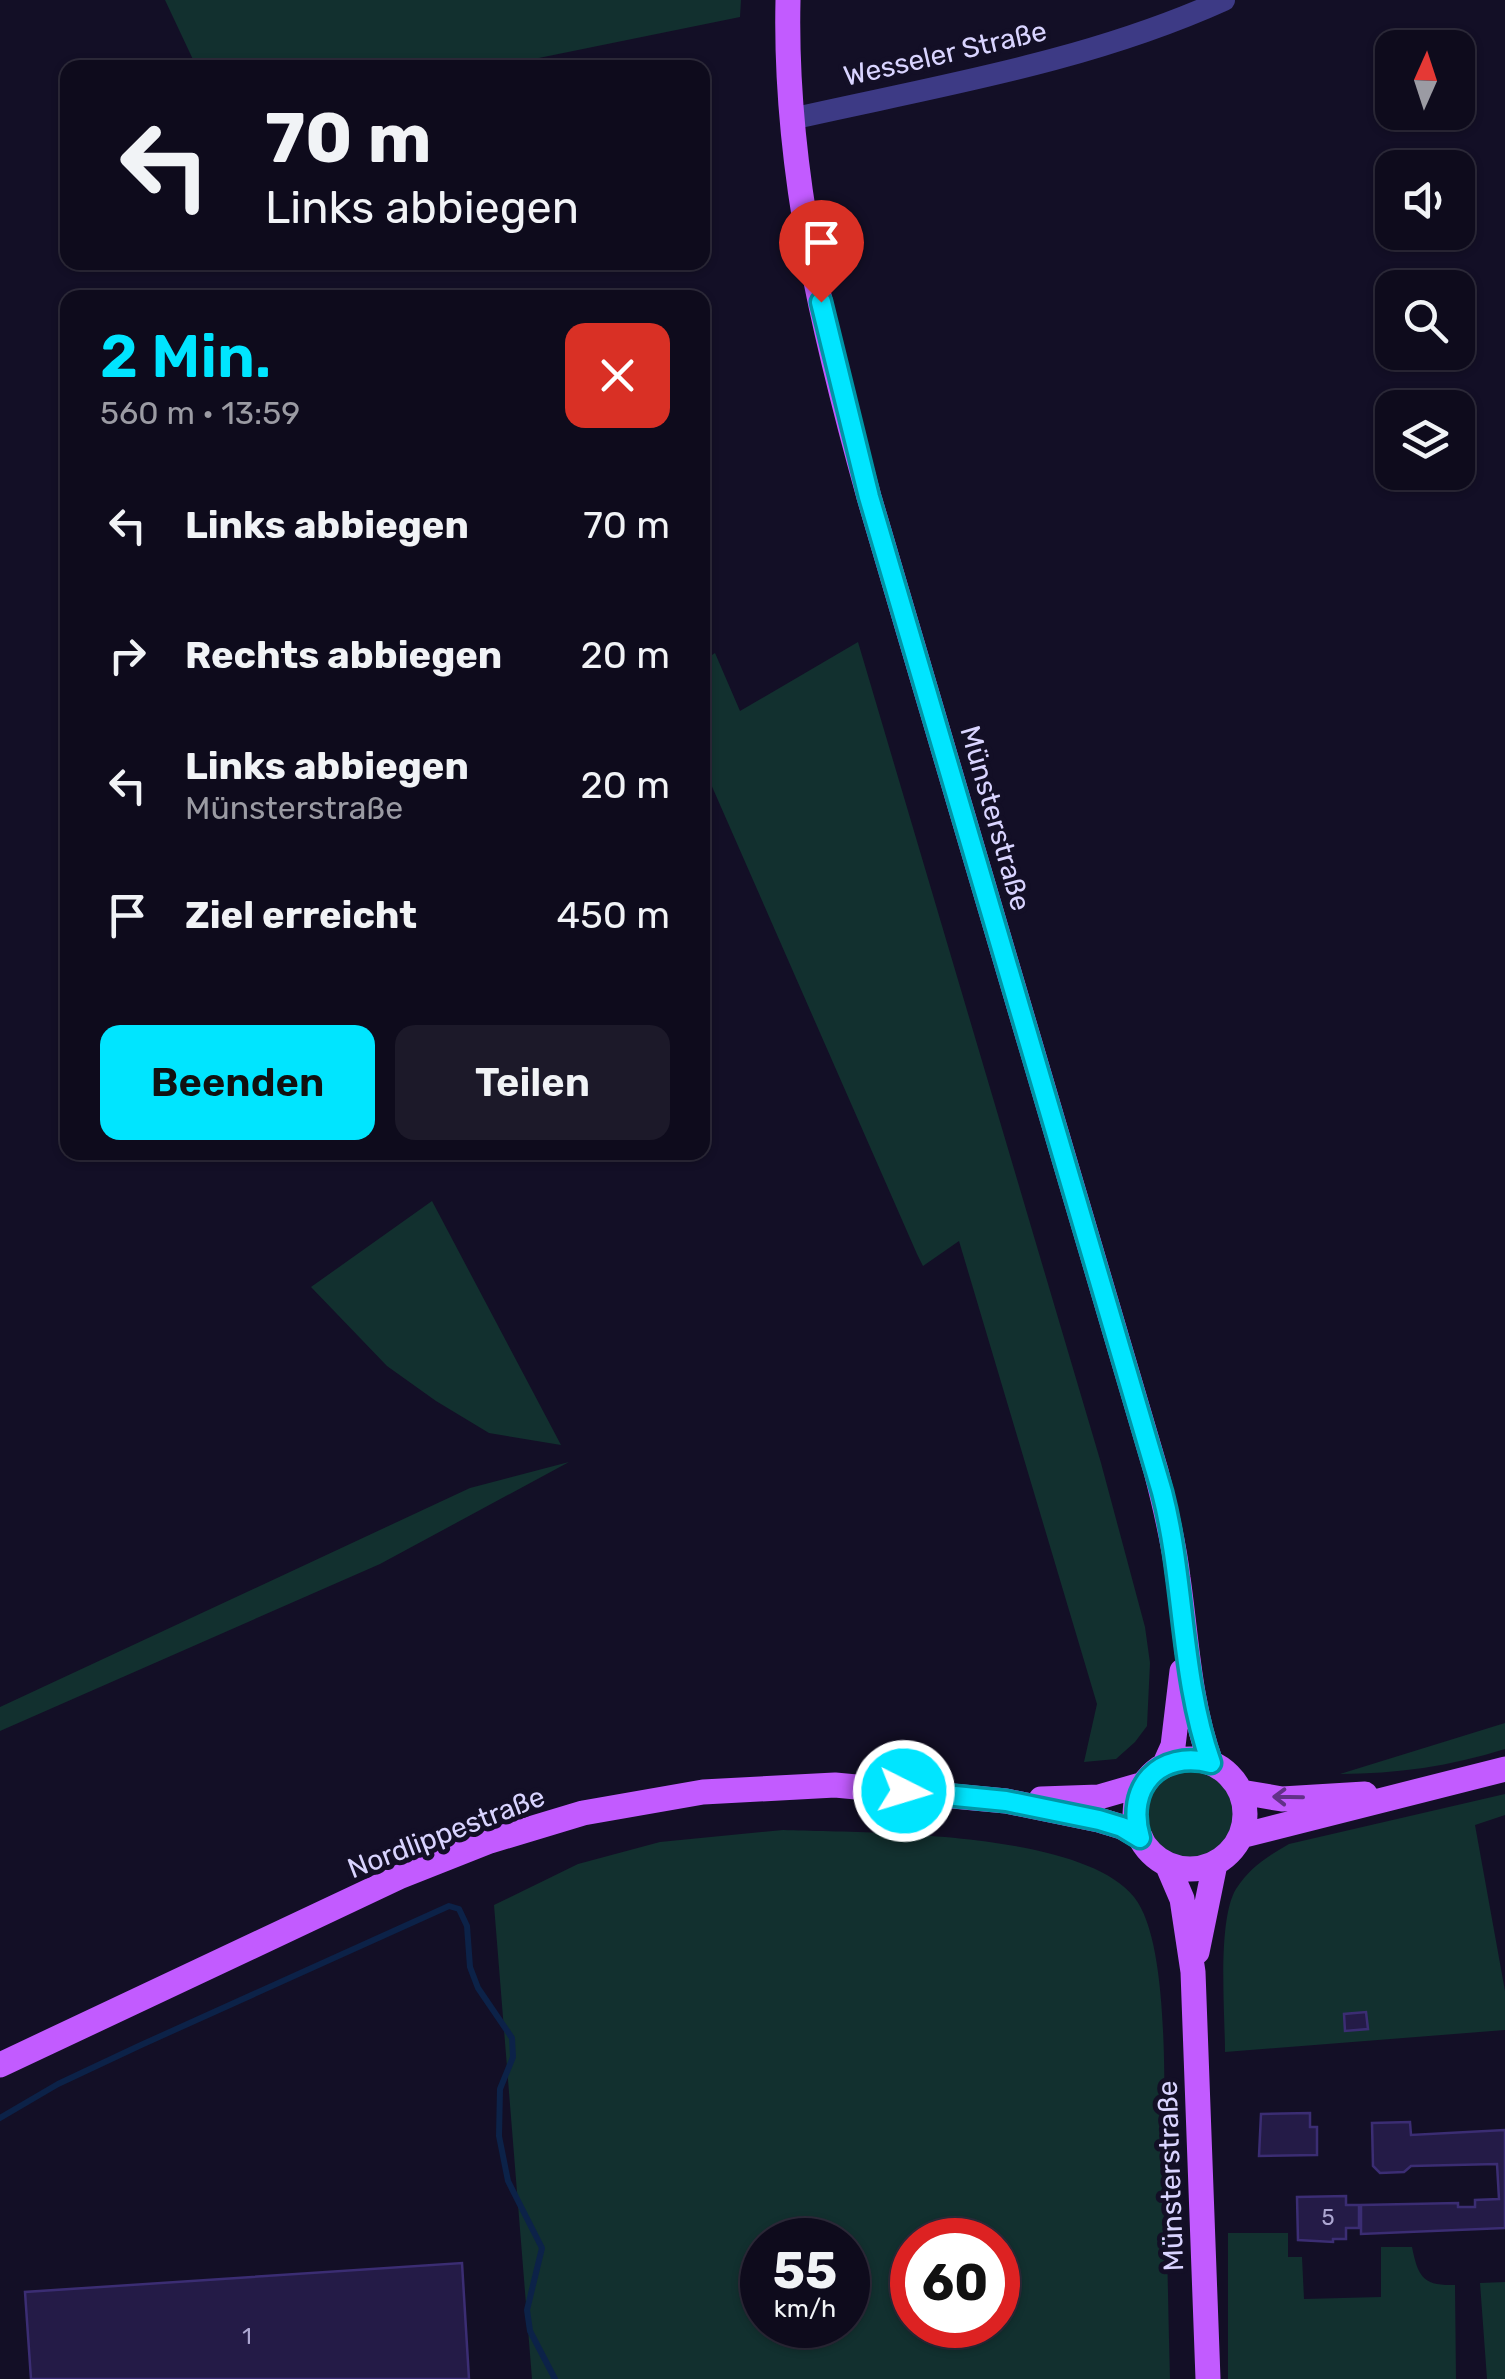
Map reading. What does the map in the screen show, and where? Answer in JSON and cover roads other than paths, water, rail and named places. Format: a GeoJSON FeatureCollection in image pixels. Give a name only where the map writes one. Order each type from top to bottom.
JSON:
{"type":"FeatureCollection","features":[{"type":"Feature","properties":{"kind":"main road","name":"Münsterstraße"},"geometry":{"type":"LineString","coordinates":[[788,0],[791,118],[806,234],[848,418],[1156,1470],[1179,1579],[1184,1646],[1200,1729],[1211,1763]]}},
{"type":"Feature","properties":{"kind":"main road","name":"Münsterstraße"},"geometry":{"type":"LineString","coordinates":[[1164,1766],[1174,1746],[1184,1646]]}},
{"type":"Feature","properties":{"kind":"main road"},"geometry":{"type":"LineString","coordinates":[[1180,1760],[1211,1763],[1224,1770],[1241,1792],[1245,1807],[1241,1836],[1230,1853],[1215,1864],[1192,1870],[1167,1864],[1150,1852],[1140,1838],[1136,1810],[1144,1784],[1164,1766],[1180,1760]]}},
{"type":"Feature","properties":{"kind":"main road"},"geometry":{"type":"LineString","coordinates":[[1241,1836],[1505,1769]]}},
{"type":"Feature","properties":{"kind":"main road","name":"Nordlippestraße"},"geometry":{"type":"LineString","coordinates":[[0,2064],[398,1877],[490,1841],[583,1813],[704,1792],[835,1784],[1006,1801],[1099,1820],[1140,1838]]}},
{"type":"Feature","properties":{"kind":"main road","name":"Nordlippestraße"},"geometry":{"type":"LineString","coordinates":[[1006,1801],[1099,1797],[1144,1784]]}},
{"type":"Feature","properties":{"kind":"main road"},"geometry":{"type":"LineString","coordinates":[[1241,1792],[1282,1799],[1405,1794]]}},
{"type":"Feature","properties":{"kind":"main road","name":"Münsterstraße"},"geometry":{"type":"LineString","coordinates":[[1167,1864],[1182,1898],[1194,1972],[1208,2379]]}},
{"type":"Feature","properties":{"kind":"main road","name":"Münsterstraße"},"geometry":{"type":"LineString","coordinates":[[1194,1972],[1215,1864]]}},
{"type":"Feature","properties":{"kind":"street","name":"Wesseler Straße"},"geometry":{"type":"LineString","coordinates":[[791,118],[1077,55],[1165,26],[1224,0]]}},
{"type":"Feature","properties":{"kind":"waterway"},"geometry":{"type":"LineString","coordinates":[[0,2118],[58,2084],[141,2045],[449,1906],[459,1909],[467,1926],[470,1967],[478,1988],[512,2038],[513,2057],[500,2089],[499,2136],[508,2181],[542,2248],[527,2310],[530,2331],[555,2379]]}}]}
